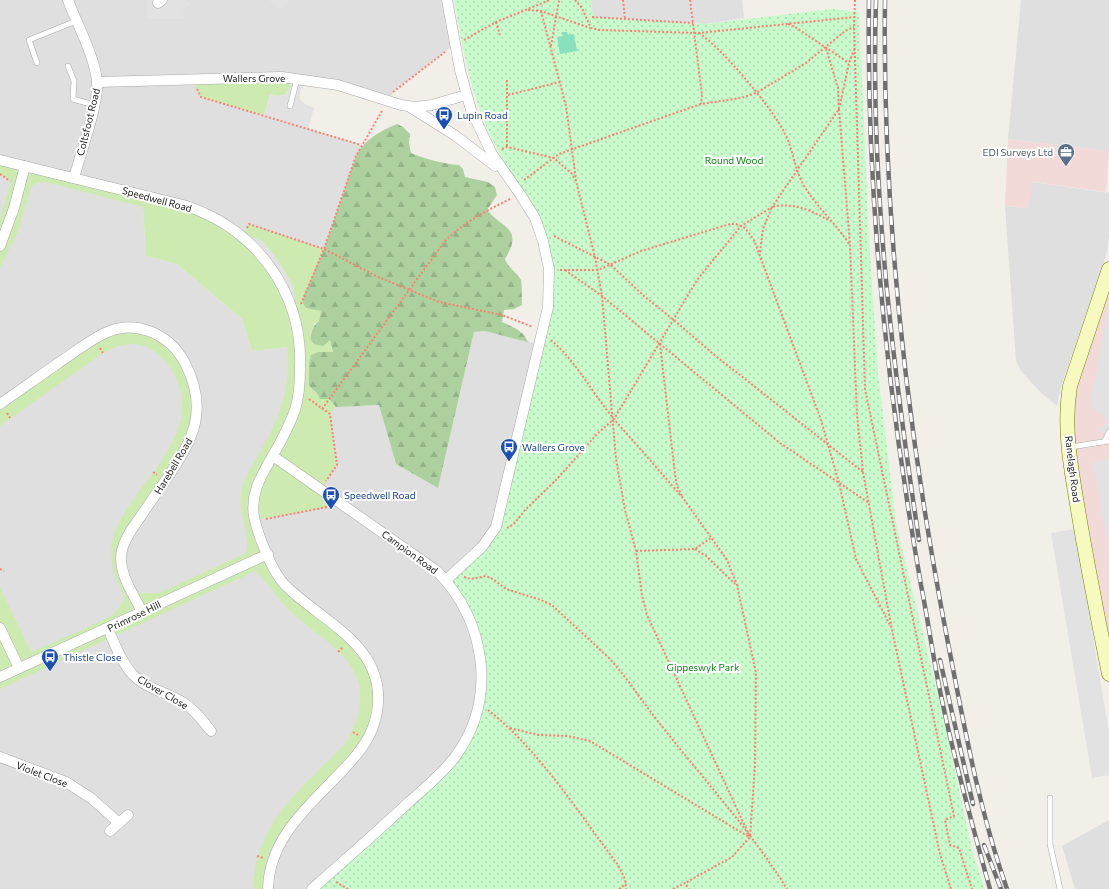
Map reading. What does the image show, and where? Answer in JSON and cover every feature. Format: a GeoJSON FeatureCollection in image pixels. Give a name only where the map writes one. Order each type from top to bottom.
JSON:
{"type":"FeatureCollection","features":[{"type":"Feature","properties":{"kind":"main road","name":"Ranelagh Road"},"geometry":{"type":"LineString","coordinates":[[1109,269],[1070,386],[1067,404],[1068,448],[1088,568],[1109,674]]}},
{"type":"Feature","properties":{"kind":"street","name":"Coltsfoot Road"},"geometry":{"type":"LineString","coordinates":[[68,0],[92,60],[97,82],[94,105],[74,178]]}},
{"type":"Feature","properties":{"kind":"street"},"geometry":{"type":"LineString","coordinates":[[447,0],[466,95]]}},
{"type":"Feature","properties":{"kind":"street","name":"Wallers Grove"},"geometry":{"type":"LineString","coordinates":[[97,82],[269,76],[338,85],[408,106],[432,105],[466,95],[486,142],[506,176],[518,191],[539,229],[549,270],[548,307],[496,527],[482,547],[446,580]]}},
{"type":"Feature","properties":{"kind":"street","name":"Wallers Grove"},"geometry":{"type":"LineString","coordinates":[[408,106],[469,144],[506,176]]}},
{"type":"Feature","properties":{"kind":"street","name":"Speedwell Road"},"geometry":{"type":"LineString","coordinates":[[0,160],[196,209],[223,223],[241,236],[259,253],[275,274],[288,297],[296,316],[299,330],[301,357],[299,391],[295,408],[288,426],[273,456],[259,479],[253,502],[255,520],[275,571],[285,585],[345,634],[359,648],[371,666],[375,677],[378,701],[375,722],[365,744],[356,757],[294,821],[283,837],[272,863],[268,889]]}},
{"type":"Feature","properties":{"kind":"street"},"geometry":{"type":"LineString","coordinates":[[0,246],[14,208],[25,166]]}},
{"type":"Feature","properties":{"kind":"street","name":"Harebell Road"},"geometry":{"type":"LineString","coordinates":[[0,404],[94,338],[119,328],[140,328],[156,333],[172,345],[183,359],[192,378],[196,392],[196,414],[193,431],[186,446],[130,533],[122,552],[123,571],[142,612]]}},
{"type":"Feature","properties":{"kind":"street","name":"Campion Road"},"geometry":{"type":"LineString","coordinates":[[273,456],[425,562],[446,580],[466,610],[477,636],[481,666],[479,703],[466,739],[446,768],[312,889]]}},
{"type":"Feature","properties":{"kind":"street","name":"Primrose Hill"},"geometry":{"type":"LineString","coordinates":[[0,677],[108,629],[268,554]]}},
{"type":"Feature","properties":{"kind":"street"},"geometry":{"type":"LineString","coordinates":[[0,628],[18,668]]}},
{"type":"Feature","properties":{"kind":"street","name":"Clover Close"},"geometry":{"type":"LineString","coordinates":[[108,629],[122,659],[133,674],[148,686],[184,703],[195,712],[211,731]]}},
{"type":"Feature","properties":{"kind":"street","name":"Violet Close"},"geometry":{"type":"LineString","coordinates":[[0,757],[66,782],[91,798],[119,823]]}},
{"type":"Feature","properties":{"kind":"street"},"geometry":{"type":"LineString","coordinates":[[110,831],[128,814]]}},
{"type":"Feature","properties":{"kind":"lane"},"geometry":{"type":"LineString","coordinates":[[37,63],[29,40],[76,21]]}},
{"type":"Feature","properties":{"kind":"lane"},"geometry":{"type":"LineString","coordinates":[[68,66],[74,81],[73,99],[94,105]]}},
{"type":"Feature","properties":{"kind":"lane"},"geometry":{"type":"LineString","coordinates":[[290,106],[297,79]]}},
{"type":"Feature","properties":{"kind":"lane"},"geometry":{"type":"LineString","coordinates":[[1068,448],[1106,442],[1109,432]]}},
{"type":"Feature","properties":{"kind":"lane"},"geometry":{"type":"LineString","coordinates":[[1050,798],[1050,844],[1060,889]]}},
{"type":"Feature","properties":{"kind":"path"},"geometry":{"type":"LineString","coordinates":[[462,42],[496,22],[550,0]]}},
{"type":"Feature","properties":{"kind":"path"},"geometry":{"type":"LineString","coordinates":[[551,48],[560,0]]}},
{"type":"Feature","properties":{"kind":"path"},"geometry":{"type":"LineString","coordinates":[[575,0],[582,8],[592,28]]}},
{"type":"Feature","properties":{"kind":"path"},"geometry":{"type":"LineString","coordinates":[[623,0],[625,18]]}},
{"type":"Feature","properties":{"kind":"path"},"geometry":{"type":"LineString","coordinates":[[690,0],[702,95],[701,104]]}},
{"type":"Feature","properties":{"kind":"path"},"geometry":{"type":"LineString","coordinates":[[855,0],[854,27],[865,389],[954,816],[945,820],[950,845],[959,848],[972,889]]}},
{"type":"Feature","properties":{"kind":"path"},"geometry":{"type":"LineString","coordinates":[[526,10],[541,10],[599,30],[699,33],[746,29],[783,23],[855,17]]}},
{"type":"Feature","properties":{"kind":"path"},"geometry":{"type":"LineString","coordinates":[[541,10],[569,120],[576,181],[598,270],[602,296],[618,475],[636,551],[642,595],[647,615],[750,837]]}},
{"type":"Feature","properties":{"kind":"path"},"geometry":{"type":"LineString","coordinates":[[592,17],[693,22]]}},
{"type":"Feature","properties":{"kind":"path"},"geometry":{"type":"LineString","coordinates":[[496,22],[500,35]]}},
{"type":"Feature","properties":{"kind":"path"},"geometry":{"type":"LineString","coordinates":[[783,23],[795,26],[849,63]]}},
{"type":"Feature","properties":{"kind":"path"},"geometry":{"type":"LineString","coordinates":[[322,409],[411,290],[426,267],[456,230],[518,191],[554,158],[573,149],[701,104],[741,98],[756,94],[789,75],[826,48],[845,31],[854,27]]}},
{"type":"Feature","properties":{"kind":"path"},"geometry":{"type":"LineString","coordinates":[[699,33],[708,38],[756,94],[782,128],[797,172],[811,196],[850,245]]}},
{"type":"Feature","properties":{"kind":"path"},"geometry":{"type":"LineString","coordinates":[[760,255],[763,229],[772,207],[839,109],[849,63],[855,46]]}},
{"type":"Feature","properties":{"kind":"path"},"geometry":{"type":"LineString","coordinates":[[296,316],[324,249],[356,156],[362,145],[389,101],[394,90],[451,47]]}},
{"type":"Feature","properties":{"kind":"path"},"geometry":{"type":"LineString","coordinates":[[826,48],[838,88],[850,245],[854,369],[863,472],[892,630],[940,854],[951,889]]}},
{"type":"Feature","properties":{"kind":"path"},"geometry":{"type":"LineString","coordinates":[[192,79],[201,97],[362,145]]}},
{"type":"Feature","properties":{"kind":"path"},"geometry":{"type":"LineString","coordinates":[[507,80],[507,147],[554,158],[567,168],[576,181]]}},
{"type":"Feature","properties":{"kind":"path"},"geometry":{"type":"LineString","coordinates":[[508,95],[560,82]]}},
{"type":"Feature","properties":{"kind":"path"},"geometry":{"type":"LineString","coordinates":[[0,174],[11,181]]}},
{"type":"Feature","properties":{"kind":"path"},"geometry":{"type":"LineString","coordinates":[[496,527],[510,528],[597,434],[614,419],[697,280],[741,226],[772,207],[791,205],[810,210],[831,222]]}},
{"type":"Feature","properties":{"kind":"path"},"geometry":{"type":"LineString","coordinates":[[241,236],[249,224],[324,249],[343,260],[439,302],[518,320],[542,334],[567,355],[614,419],[683,498],[727,560],[737,585],[756,673],[756,765],[750,837],[732,857],[673,889]]}},
{"type":"Feature","properties":{"kind":"path"},"geometry":{"type":"LineString","coordinates":[[549,270],[598,270],[641,251],[718,226],[736,224],[746,228],[754,240],[760,255],[828,446],[839,483],[856,559],[892,630]]}},
{"type":"Feature","properties":{"kind":"path"},"geometry":{"type":"LineString","coordinates":[[539,229],[611,265],[712,353],[828,446],[863,472]]}},
{"type":"Feature","properties":{"kind":"path"},"geometry":{"type":"LineString","coordinates":[[564,270],[602,296],[780,443],[868,503]]}},
{"type":"Feature","properties":{"kind":"path"},"geometry":{"type":"LineString","coordinates":[[660,343],[677,486],[683,498]]}},
{"type":"Feature","properties":{"kind":"path"},"geometry":{"type":"LineString","coordinates":[[299,391],[330,414],[337,465],[320,489]]}},
{"type":"Feature","properties":{"kind":"path"},"geometry":{"type":"LineString","coordinates":[[265,519],[335,506],[339,502]]}},
{"type":"Feature","properties":{"kind":"path"},"geometry":{"type":"LineString","coordinates":[[636,551],[695,549],[712,538]]}},
{"type":"Feature","properties":{"kind":"path"},"geometry":{"type":"LineString","coordinates":[[695,549],[706,556],[737,585]]}},
{"type":"Feature","properties":{"kind":"path"},"geometry":{"type":"LineString","coordinates":[[0,569],[4,571]]}},
{"type":"Feature","properties":{"kind":"path"},"geometry":{"type":"LineString","coordinates":[[456,572],[471,579],[486,576],[493,578],[506,589],[552,605],[610,660],[629,682],[750,837],[787,889]]}},
{"type":"Feature","properties":{"kind":"path"},"geometry":{"type":"LineString","coordinates":[[479,703],[510,728],[538,760],[618,865],[626,884],[626,889]]}},
{"type":"Feature","properties":{"kind":"path"},"geometry":{"type":"LineString","coordinates":[[510,728],[538,735],[568,736],[590,741],[750,837]]}},
{"type":"Feature","properties":{"kind":"path"},"geometry":{"type":"LineString","coordinates":[[685,883],[689,889]]}},
{"type":"Feature","properties":{"kind":"path"},"geometry":{"type":"LineString","coordinates":[[619,889],[626,884]]}},
{"type":"Feature","properties":{"kind":"shaded area"},"geometry":{"type":"Polygon","coordinates":[[[0,0],[447,0],[451,47],[394,90],[389,101],[319,82],[201,97],[362,145],[356,156],[324,249],[249,224],[241,236],[143,207],[146,256],[177,264],[242,319],[252,351],[300,345],[358,406],[379,405],[396,464],[438,488],[474,332],[486,331],[540,344],[472,624],[480,691],[455,756],[312,889],[0,889],[0,0]]]}},
{"type":"Feature","properties":{"kind":"shaded area"},"geometry":{"type":"Polygon","coordinates":[[[146,0],[187,0],[190,4],[183,10],[185,19],[147,19],[146,0]]]}},
{"type":"Feature","properties":{"kind":"shaded area"},"geometry":{"type":"Polygon","coordinates":[[[269,0],[290,0],[279,10],[269,0]]]}},
{"type":"Feature","properties":{"kind":"shaded area"},"geometry":{"type":"Polygon","coordinates":[[[591,0],[742,0],[744,18],[705,24],[592,17],[591,0]]]}},
{"type":"Feature","properties":{"kind":"shaded area"},"geometry":{"type":"Polygon","coordinates":[[[1021,0],[1109,0],[1109,151],[1008,139],[1021,0]]]}},
{"type":"Feature","properties":{"kind":"shaded area"},"geometry":{"type":"Polygon","coordinates":[[[292,78],[305,80],[300,92],[300,99],[305,104],[314,108],[308,129],[264,115],[270,94],[277,96],[287,94],[292,78]]]}},
{"type":"Feature","properties":{"kind":"shaded area"},"geometry":{"type":"Polygon","coordinates":[[[1008,139],[1109,151],[1106,192],[1033,182],[1028,208],[1005,206],[1008,139]]]}},
{"type":"Feature","properties":{"kind":"shaded area"},"geometry":{"type":"Polygon","coordinates":[[[1032,182],[1109,193],[1109,237],[1106,256],[1062,383],[1057,406],[1041,393],[1021,371],[1016,361],[1005,206],[1028,208],[1032,182]]]}},
{"type":"Feature","properties":{"kind":"shaded area"},"geometry":{"type":"Polygon","coordinates":[[[247,236],[263,241],[282,266],[294,288],[296,316],[247,236]]]}},
{"type":"Feature","properties":{"kind":"shaded area"},"geometry":{"type":"Polygon","coordinates":[[[1109,269],[1109,665],[1068,448],[1070,386],[1109,269]]]}},
{"type":"Feature","properties":{"kind":"shaded area"},"geometry":{"type":"Polygon","coordinates":[[[1109,303],[1109,433],[1096,430],[1103,427],[1107,422],[1105,417],[1090,406],[1109,303]]]}},
{"type":"Feature","properties":{"kind":"shaded area"},"geometry":{"type":"Polygon","coordinates":[[[1109,459],[1109,550],[1093,462],[1109,459]]]}},
{"type":"Feature","properties":{"kind":"shaded area"},"geometry":{"type":"Polygon","coordinates":[[[1075,529],[1109,732],[1109,775],[1092,778],[1051,533],[1075,529]]]}},
{"type":"Feature","properties":{"kind":"shaded area"},"geometry":{"type":"Polygon","coordinates":[[[1109,820],[1109,889],[1075,889],[1062,846],[1109,820]]]}},
{"type":"Feature","properties":{"kind":"green space","name":"Gippeswyk Park"},"geometry":{"type":"Polygon","coordinates":[[[454,0],[591,0],[593,17],[705,24],[832,9],[859,12],[869,240],[878,373],[896,523],[937,691],[973,853],[985,889],[312,889],[446,768],[476,715],[479,648],[446,580],[488,540],[542,334],[547,257],[510,174],[512,172],[499,152],[480,111],[467,68],[454,0]]]}},
{"type":"Feature","properties":{"kind":"green space"},"geometry":{"type":"Polygon","coordinates":[[[562,32],[567,32],[568,35],[574,34],[577,51],[560,54],[557,37],[563,36],[562,32]]]}},
{"type":"Feature","properties":{"kind":"green space"},"geometry":{"type":"Polygon","coordinates":[[[292,78],[287,94],[277,96],[270,94],[264,115],[201,97],[192,79],[292,78]]]}},
{"type":"Feature","properties":{"kind":"green space"},"geometry":{"type":"Polygon","coordinates":[[[397,124],[403,127],[410,134],[409,143],[411,153],[435,161],[459,165],[463,169],[465,177],[488,182],[495,187],[497,195],[487,210],[509,230],[512,235],[510,249],[505,259],[508,265],[521,280],[522,305],[514,309],[504,310],[502,322],[514,327],[526,338],[528,342],[485,331],[474,332],[438,488],[396,464],[379,405],[336,407],[329,399],[320,399],[317,393],[309,386],[309,364],[311,355],[318,352],[333,352],[330,340],[323,346],[316,345],[311,340],[312,330],[319,321],[321,311],[306,308],[303,303],[304,295],[324,249],[356,156],[368,140],[397,124]]]}},
{"type":"Feature","properties":{"kind":"green space"},"geometry":{"type":"Polygon","coordinates":[[[0,160],[183,205],[242,235],[249,224],[324,249],[304,295],[306,308],[321,311],[319,321],[315,323],[310,335],[330,340],[333,353],[318,352],[309,372],[309,386],[317,393],[320,399],[329,399],[336,407],[330,414],[337,465],[321,489],[339,503],[335,506],[255,520],[275,571],[345,634],[375,677],[373,730],[288,830],[268,889],[253,889],[256,865],[262,844],[272,825],[284,808],[345,744],[351,735],[360,703],[358,682],[354,672],[348,662],[336,649],[286,607],[255,571],[0,689],[0,587],[31,652],[108,617],[114,613],[123,601],[124,599],[114,574],[112,563],[113,537],[121,518],[160,463],[171,444],[179,425],[182,404],[178,383],[173,372],[159,355],[149,348],[138,344],[126,344],[103,353],[0,426],[0,404],[119,329],[166,339],[192,379],[195,425],[122,549],[133,595],[139,593],[159,593],[246,553],[247,536],[241,505],[242,487],[248,473],[267,440],[278,414],[286,388],[288,375],[287,347],[252,351],[242,319],[177,264],[146,256],[143,207],[45,182],[36,183],[31,187],[19,229],[0,268],[0,219],[11,181],[0,174],[0,160]]]}},
{"type":"Feature","properties":{"kind":"railway"},"geometry":{"type":"LineString","coordinates":[[869,0],[871,147],[875,220],[881,294],[898,440],[921,585],[940,690],[959,774],[990,889]]}},
{"type":"Feature","properties":{"kind":"railway"},"geometry":{"type":"LineString","coordinates":[[876,0],[876,136],[885,271],[900,406],[919,540]]}},
{"type":"Feature","properties":{"kind":"railway"},"geometry":{"type":"LineString","coordinates":[[885,0],[885,81],[888,162],[900,323],[909,403],[933,563],[960,705],[980,798],[1007,889]]}},
{"type":"Feature","properties":{"kind":"railway"},"geometry":{"type":"LineString","coordinates":[[940,660],[973,804]]}},
{"type":"Feature","properties":{"kind":"railway"},"geometry":{"type":"LineString","coordinates":[[984,845],[1001,889]]}},
{"type":"Feature","properties":{"kind":"place","name":"Lupin Road"},"geometry":{"type":"Point","coordinates":[444,130]}},
{"type":"Feature","properties":{"kind":"place","name":"EDI Surveys Ltd"},"geometry":{"type":"Point","coordinates":[1066,167]}},
{"type":"Feature","properties":{"kind":"place","name":"Wallers Grove"},"geometry":{"type":"Point","coordinates":[509,462]}},
{"type":"Feature","properties":{"kind":"place","name":"Speedwell Road"},"geometry":{"type":"Point","coordinates":[331,510]}},
{"type":"Feature","properties":{"kind":"place","name":"Thistle Close"},"geometry":{"type":"Point","coordinates":[50,672]}},
{"type":"Feature","properties":{"kind":"park label","name":"Round Wood"},"geometry":{"type":"Point","coordinates":[734,160]}}]}
